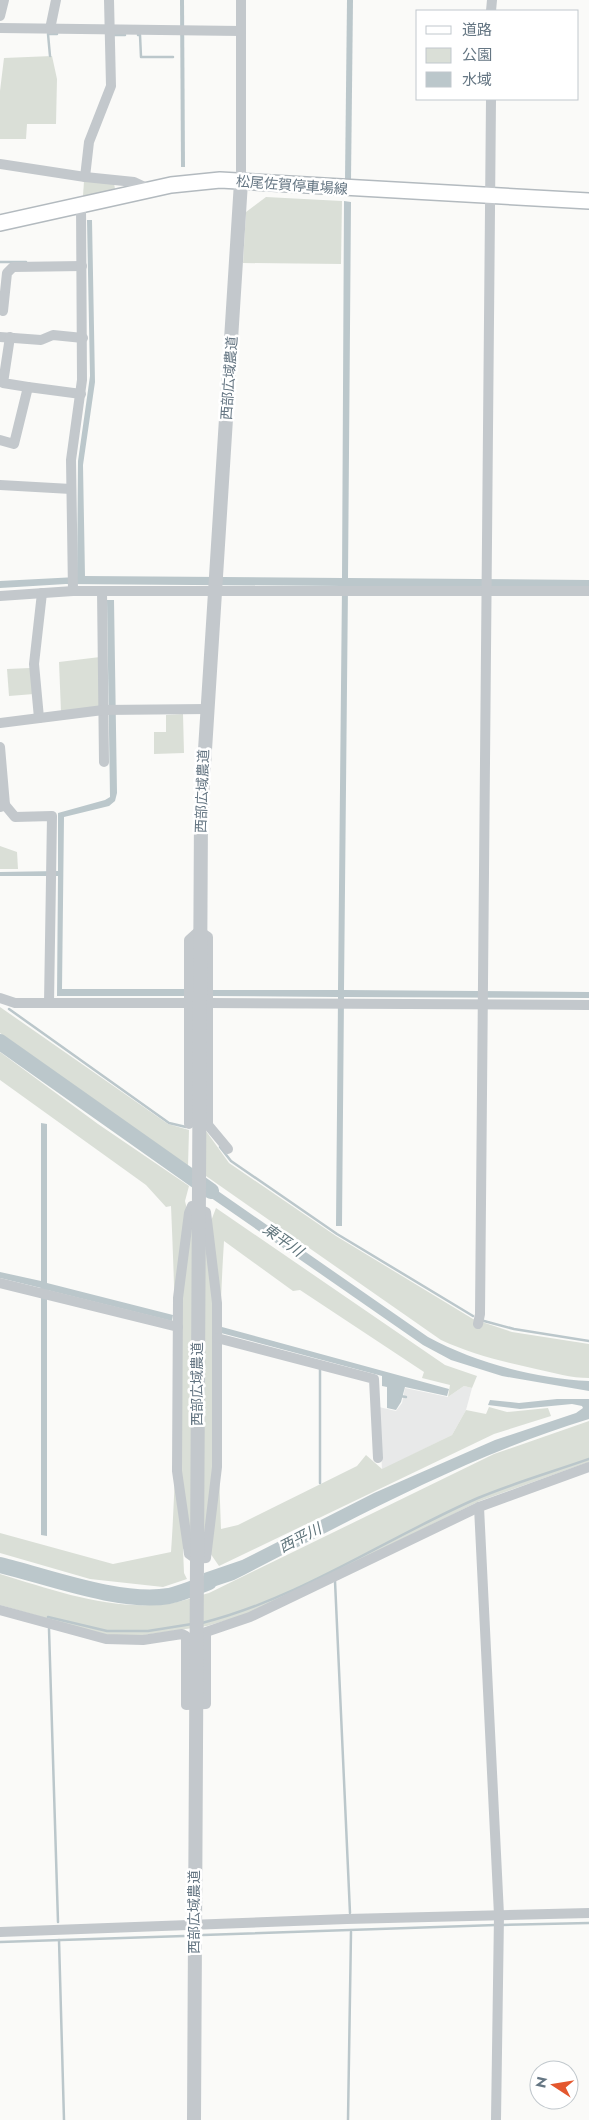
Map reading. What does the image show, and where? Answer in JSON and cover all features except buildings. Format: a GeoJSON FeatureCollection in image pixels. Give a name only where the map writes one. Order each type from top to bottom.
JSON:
{"type":"FeatureCollection","features":[{"type":"Feature","properties":{"kind":"main road","name":"松尾佐賀停車場線"},"geometry":{"type":"LineString","coordinates":[[0,223],[149,189],[195,181],[220,180],[589,201]]}},
{"type":"Feature","properties":{"kind":"street"},"geometry":{"type":"LineString","coordinates":[[0,16],[4,0]]}},
{"type":"Feature","properties":{"kind":"street"},"geometry":{"type":"LineString","coordinates":[[50,29],[56,0]]}},
{"type":"Feature","properties":{"kind":"street"},"geometry":{"type":"LineString","coordinates":[[85,178],[89,142],[111,86],[108,30],[109,0]]}},
{"type":"Feature","properties":{"kind":"street"},"geometry":{"type":"LineString","coordinates":[[241,0],[241,182]]}},
{"type":"Feature","properties":{"kind":"street"},"geometry":{"type":"LineString","coordinates":[[0,28],[241,31]]}},
{"type":"Feature","properties":{"kind":"street"},"geometry":{"type":"LineString","coordinates":[[478,1324],[480,1314],[491,100]]}},
{"type":"Feature","properties":{"kind":"street"},"geometry":{"type":"LineString","coordinates":[[0,164],[85,178],[134,182],[149,189]]}},
{"type":"Feature","properties":{"kind":"street","name":"西部広域農道"},"geometry":{"type":"LineString","coordinates":[[194,2120],[195,1635],[201,812],[241,182]]}},
{"type":"Feature","properties":{"kind":"street"},"geometry":{"type":"LineString","coordinates":[[73,589],[71,460],[81,394],[83,338],[80,204]]}},
{"type":"Feature","properties":{"kind":"street"},"geometry":{"type":"LineString","coordinates":[[3,311],[7,273],[13,267],[82,266]]}},
{"type":"Feature","properties":{"kind":"street"},"geometry":{"type":"LineString","coordinates":[[81,394],[28,387],[4,380],[5,337],[41,340],[53,335],[83,338]]}},
{"type":"Feature","properties":{"kind":"street"},"geometry":{"type":"LineString","coordinates":[[0,440],[14,444],[28,387]]}},
{"type":"Feature","properties":{"kind":"street"},"geometry":{"type":"LineString","coordinates":[[0,485],[71,488]]}},
{"type":"Feature","properties":{"kind":"street"},"geometry":{"type":"LineString","coordinates":[[0,596],[73,589],[102,591],[589,591]]}},
{"type":"Feature","properties":{"kind":"street"},"geometry":{"type":"LineString","coordinates":[[102,591],[104,762]]}},
{"type":"Feature","properties":{"kind":"street"},"geometry":{"type":"LineString","coordinates":[[39,718],[34,664],[42,593]]}},
{"type":"Feature","properties":{"kind":"street"},"geometry":{"type":"LineString","coordinates":[[0,723],[104,710],[207,709]]}},
{"type":"Feature","properties":{"kind":"street"},"geometry":{"type":"LineString","coordinates":[[0,747],[3,806],[15,817],[52,816],[49,1003]]}},
{"type":"Feature","properties":{"kind":"street"},"geometry":{"type":"LineString","coordinates":[[189,1124],[189,940],[199,931],[208,937],[208,1124],[228,1149]]}},
{"type":"Feature","properties":{"kind":"street"},"geometry":{"type":"LineString","coordinates":[[0,998],[15,1003],[190,1003]]}},
{"type":"Feature","properties":{"kind":"street"},"geometry":{"type":"LineString","coordinates":[[208,1003],[341,1004],[482,998],[589,1004]]}},
{"type":"Feature","properties":{"kind":"street"},"geometry":{"type":"LineString","coordinates":[[192,1206],[206,1212],[217,1303],[216,1467],[206,1558],[196,1559],[189,1554],[177,1471],[178,1327],[178,1298],[188,1213],[192,1206]]}},
{"type":"Feature","properties":{"kind":"street"},"geometry":{"type":"LineString","coordinates":[[0,1284],[178,1327]]}},
{"type":"Feature","properties":{"kind":"street"},"geometry":{"type":"LineString","coordinates":[[217,1338],[374,1379],[378,1458]]}},
{"type":"Feature","properties":{"kind":"street"},"geometry":{"type":"LineString","coordinates":[[0,1610],[106,1639],[143,1640],[182,1634],[186,1636],[186,1705],[206,1704],[206,1632],[250,1617],[479,1507],[589,1466]]}},
{"type":"Feature","properties":{"kind":"street"},"geometry":{"type":"LineString","coordinates":[[479,1507],[499,1915],[496,2120]]}},
{"type":"Feature","properties":{"kind":"street"},"geometry":{"type":"LineString","coordinates":[[0,1932],[589,1913]]}},
{"type":"Feature","properties":{"kind":"shaded area"},"geometry":{"type":"Polygon","coordinates":[[[464,1386],[472,1388],[466,1410],[452,1435],[382,1470],[379,1407],[396,1411],[402,1403],[405,1388],[448,1397],[464,1386]]]}},
{"type":"Feature","properties":{"kind":"green space"},"geometry":{"type":"Polygon","coordinates":[[[52,56],[57,79],[56,124],[27,124],[26,139],[0,139],[0,91],[4,58],[52,56]]]}},
{"type":"Feature","properties":{"kind":"green space"},"geometry":{"type":"Polygon","coordinates":[[[84,181],[114,183],[115,189],[83,196],[84,181]]]}},
{"type":"Feature","properties":{"kind":"green space"},"geometry":{"type":"Polygon","coordinates":[[[266,197],[342,201],[341,264],[243,263],[246,212],[266,197]]]}},
{"type":"Feature","properties":{"kind":"green space"},"geometry":{"type":"Polygon","coordinates":[[[100,657],[100,707],[61,712],[59,662],[100,657]]]}},
{"type":"Feature","properties":{"kind":"green space"},"geometry":{"type":"Polygon","coordinates":[[[30,668],[34,694],[9,696],[7,669],[30,668]]]}},
{"type":"Feature","properties":{"kind":"green space"},"geometry":{"type":"Polygon","coordinates":[[[183,714],[184,753],[154,754],[154,732],[166,732],[166,715],[183,714]]]}},
{"type":"Feature","properties":{"kind":"green space"},"geometry":{"type":"Polygon","coordinates":[[[0,846],[17,852],[18,869],[0,869],[0,846]]]}},
{"type":"Feature","properties":{"kind":"green space"},"geometry":{"type":"Polygon","coordinates":[[[0,1007],[168,1124],[189,1130],[188,1166],[0,1033],[0,1007]]]}},
{"type":"Feature","properties":{"kind":"green space"},"geometry":{"type":"Polygon","coordinates":[[[0,1052],[98,1124],[189,1186],[185,1201],[191,1226],[211,1221],[216,1208],[445,1365],[477,1376],[472,1388],[464,1386],[448,1397],[450,1385],[422,1378],[424,1372],[300,1290],[293,1291],[224,1241],[219,1385],[221,1529],[238,1525],[357,1466],[366,1455],[382,1469],[452,1435],[466,1410],[486,1414],[489,1407],[507,1412],[548,1408],[551,1416],[494,1434],[219,1566],[210,1553],[210,1543],[183,1549],[184,1573],[187,1579],[163,1587],[90,1579],[0,1553],[0,1533],[113,1564],[171,1552],[174,1509],[176,1379],[171,1206],[166,1207],[146,1185],[0,1080],[0,1052]]]}},
{"type":"Feature","properties":{"kind":"green space"},"geometry":{"type":"Polygon","coordinates":[[[206,1131],[229,1163],[336,1236],[473,1319],[512,1332],[589,1344],[589,1378],[562,1375],[500,1360],[441,1340],[206,1176],[206,1131]]]}},
{"type":"Feature","properties":{"kind":"green space"},"geometry":{"type":"Polygon","coordinates":[[[589,1421],[589,1462],[480,1501],[251,1613],[207,1626],[144,1635],[105,1635],[0,1605],[0,1574],[63,1593],[128,1605],[172,1603],[209,1593],[494,1454],[589,1421]]]}},
{"type":"Feature","properties":{"kind":"water"},"geometry":{"type":"Polygon","coordinates":[[[180,0],[184,0],[185,167],[181,167],[180,0]]]}},
{"type":"Feature","properties":{"kind":"water"},"geometry":{"type":"Polygon","coordinates":[[[347,0],[353,0],[351,180],[345,180],[347,0]]]}},
{"type":"Feature","properties":{"kind":"water"},"geometry":{"type":"Polygon","coordinates":[[[344,201],[351,202],[348,578],[589,580],[589,587],[348,586],[344,990],[589,992],[589,998],[344,997],[342,1226],[336,1226],[338,997],[213,996],[213,990],[338,990],[342,586],[66,584],[0,588],[0,581],[77,577],[78,461],[90,376],[87,220],[92,220],[95,382],[83,465],[85,576],[342,578],[344,201]]]}},
{"type":"Feature","properties":{"kind":"water"},"geometry":{"type":"Polygon","coordinates":[[[107,600],[114,600],[117,793],[115,801],[109,806],[64,817],[62,989],[187,989],[186,996],[57,996],[58,876],[0,876],[0,872],[58,871],[58,813],[110,797],[107,600]]]}},
{"type":"Feature","properties":{"kind":"water"},"geometry":{"type":"Polygon","coordinates":[[[41,1123],[47,1124],[47,1283],[173,1315],[172,1321],[47,1290],[47,1536],[41,1535],[41,1288],[0,1278],[0,1272],[41,1281],[41,1123]]]}},
{"type":"Feature","properties":{"kind":"water"},"geometry":{"type":"Polygon","coordinates":[[[205,1182],[428,1337],[486,1362],[506,1368],[547,1377],[589,1381],[589,1391],[502,1376],[451,1360],[423,1345],[204,1193],[205,1182]]]}},
{"type":"Feature","properties":{"kind":"water"},"geometry":{"type":"Polygon","coordinates":[[[222,1327],[449,1389],[447,1396],[405,1387],[401,1402],[396,1410],[387,1408],[387,1387],[382,1386],[382,1376],[221,1333],[222,1327]]]}},
{"type":"Feature","properties":{"kind":"water"},"geometry":{"type":"Polygon","coordinates":[[[557,1399],[589,1399],[589,1419],[543,1434],[452,1471],[364,1513],[234,1580],[204,1590],[204,1573],[242,1560],[374,1493],[495,1440],[576,1413],[583,1408],[582,1406],[572,1404],[520,1409],[488,1405],[490,1400],[519,1403],[557,1399]]]}},
{"type":"Feature","properties":{"kind":"waterway"},"geometry":{"type":"LineString","coordinates":[[50,56],[48,34],[57,34]]}},
{"type":"Feature","properties":{"kind":"waterway"},"geometry":{"type":"LineString","coordinates":[[113,35],[125,35]]}},
{"type":"Feature","properties":{"kind":"waterway"},"geometry":{"type":"LineString","coordinates":[[138,35],[140,35],[141,57],[173,57]]}},
{"type":"Feature","properties":{"kind":"waterway"},"geometry":{"type":"LineString","coordinates":[[0,262],[26,262]]}},
{"type":"Feature","properties":{"kind":"waterway"},"geometry":{"type":"LineString","coordinates":[[9,1009],[169,1123],[186,1127]]}},
{"type":"Feature","properties":{"kind":"waterway","name":"東平川"},"geometry":{"type":"LineString","coordinates":[[0,1042],[211,1191]]}},
{"type":"Feature","properties":{"kind":"waterway"},"geometry":{"type":"LineString","coordinates":[[220,1147],[231,1161],[337,1234],[473,1316]]}},
{"type":"Feature","properties":{"kind":"waterway"},"geometry":{"type":"LineString","coordinates":[[484,1321],[514,1329],[589,1341]]}},
{"type":"Feature","properties":{"kind":"waterway"},"geometry":{"type":"LineString","coordinates":[[320,1369],[320,1483]]}},
{"type":"Feature","properties":{"kind":"waterway"},"geometry":{"type":"LineString","coordinates":[[400,1396],[406,1397]]}},
{"type":"Feature","properties":{"kind":"waterway"},"geometry":{"type":"LineString","coordinates":[[202,1623],[274,1599],[478,1498],[519,1482],[589,1459]]}},
{"type":"Feature","properties":{"kind":"waterway","name":"西平川"},"geometry":{"type":"LineString","coordinates":[[0,1565],[84,1588],[129,1596],[169,1596],[209,1582]]}},
{"type":"Feature","properties":{"kind":"waterway"},"geometry":{"type":"LineString","coordinates":[[335,1581],[350,1913]]}},
{"type":"Feature","properties":{"kind":"waterway"},"geometry":{"type":"LineString","coordinates":[[48,1617],[107,1631],[148,1631],[192,1624]]}},
{"type":"Feature","properties":{"kind":"waterway"},"geometry":{"type":"LineString","coordinates":[[49,1629],[58,1922]]}},
{"type":"Feature","properties":{"kind":"waterway"},"geometry":{"type":"LineString","coordinates":[[502,1925],[589,1923]]}},
{"type":"Feature","properties":{"kind":"waterway"},"geometry":{"type":"LineString","coordinates":[[203,1935],[496,1925]]}},
{"type":"Feature","properties":{"kind":"waterway"},"geometry":{"type":"LineString","coordinates":[[348,2120],[351,1932]]}},
{"type":"Feature","properties":{"kind":"waterway"},"geometry":{"type":"LineString","coordinates":[[0,1942],[184,1936]]}},
{"type":"Feature","properties":{"kind":"waterway"},"geometry":{"type":"LineString","coordinates":[[59,1940],[64,2120]]}}]}
